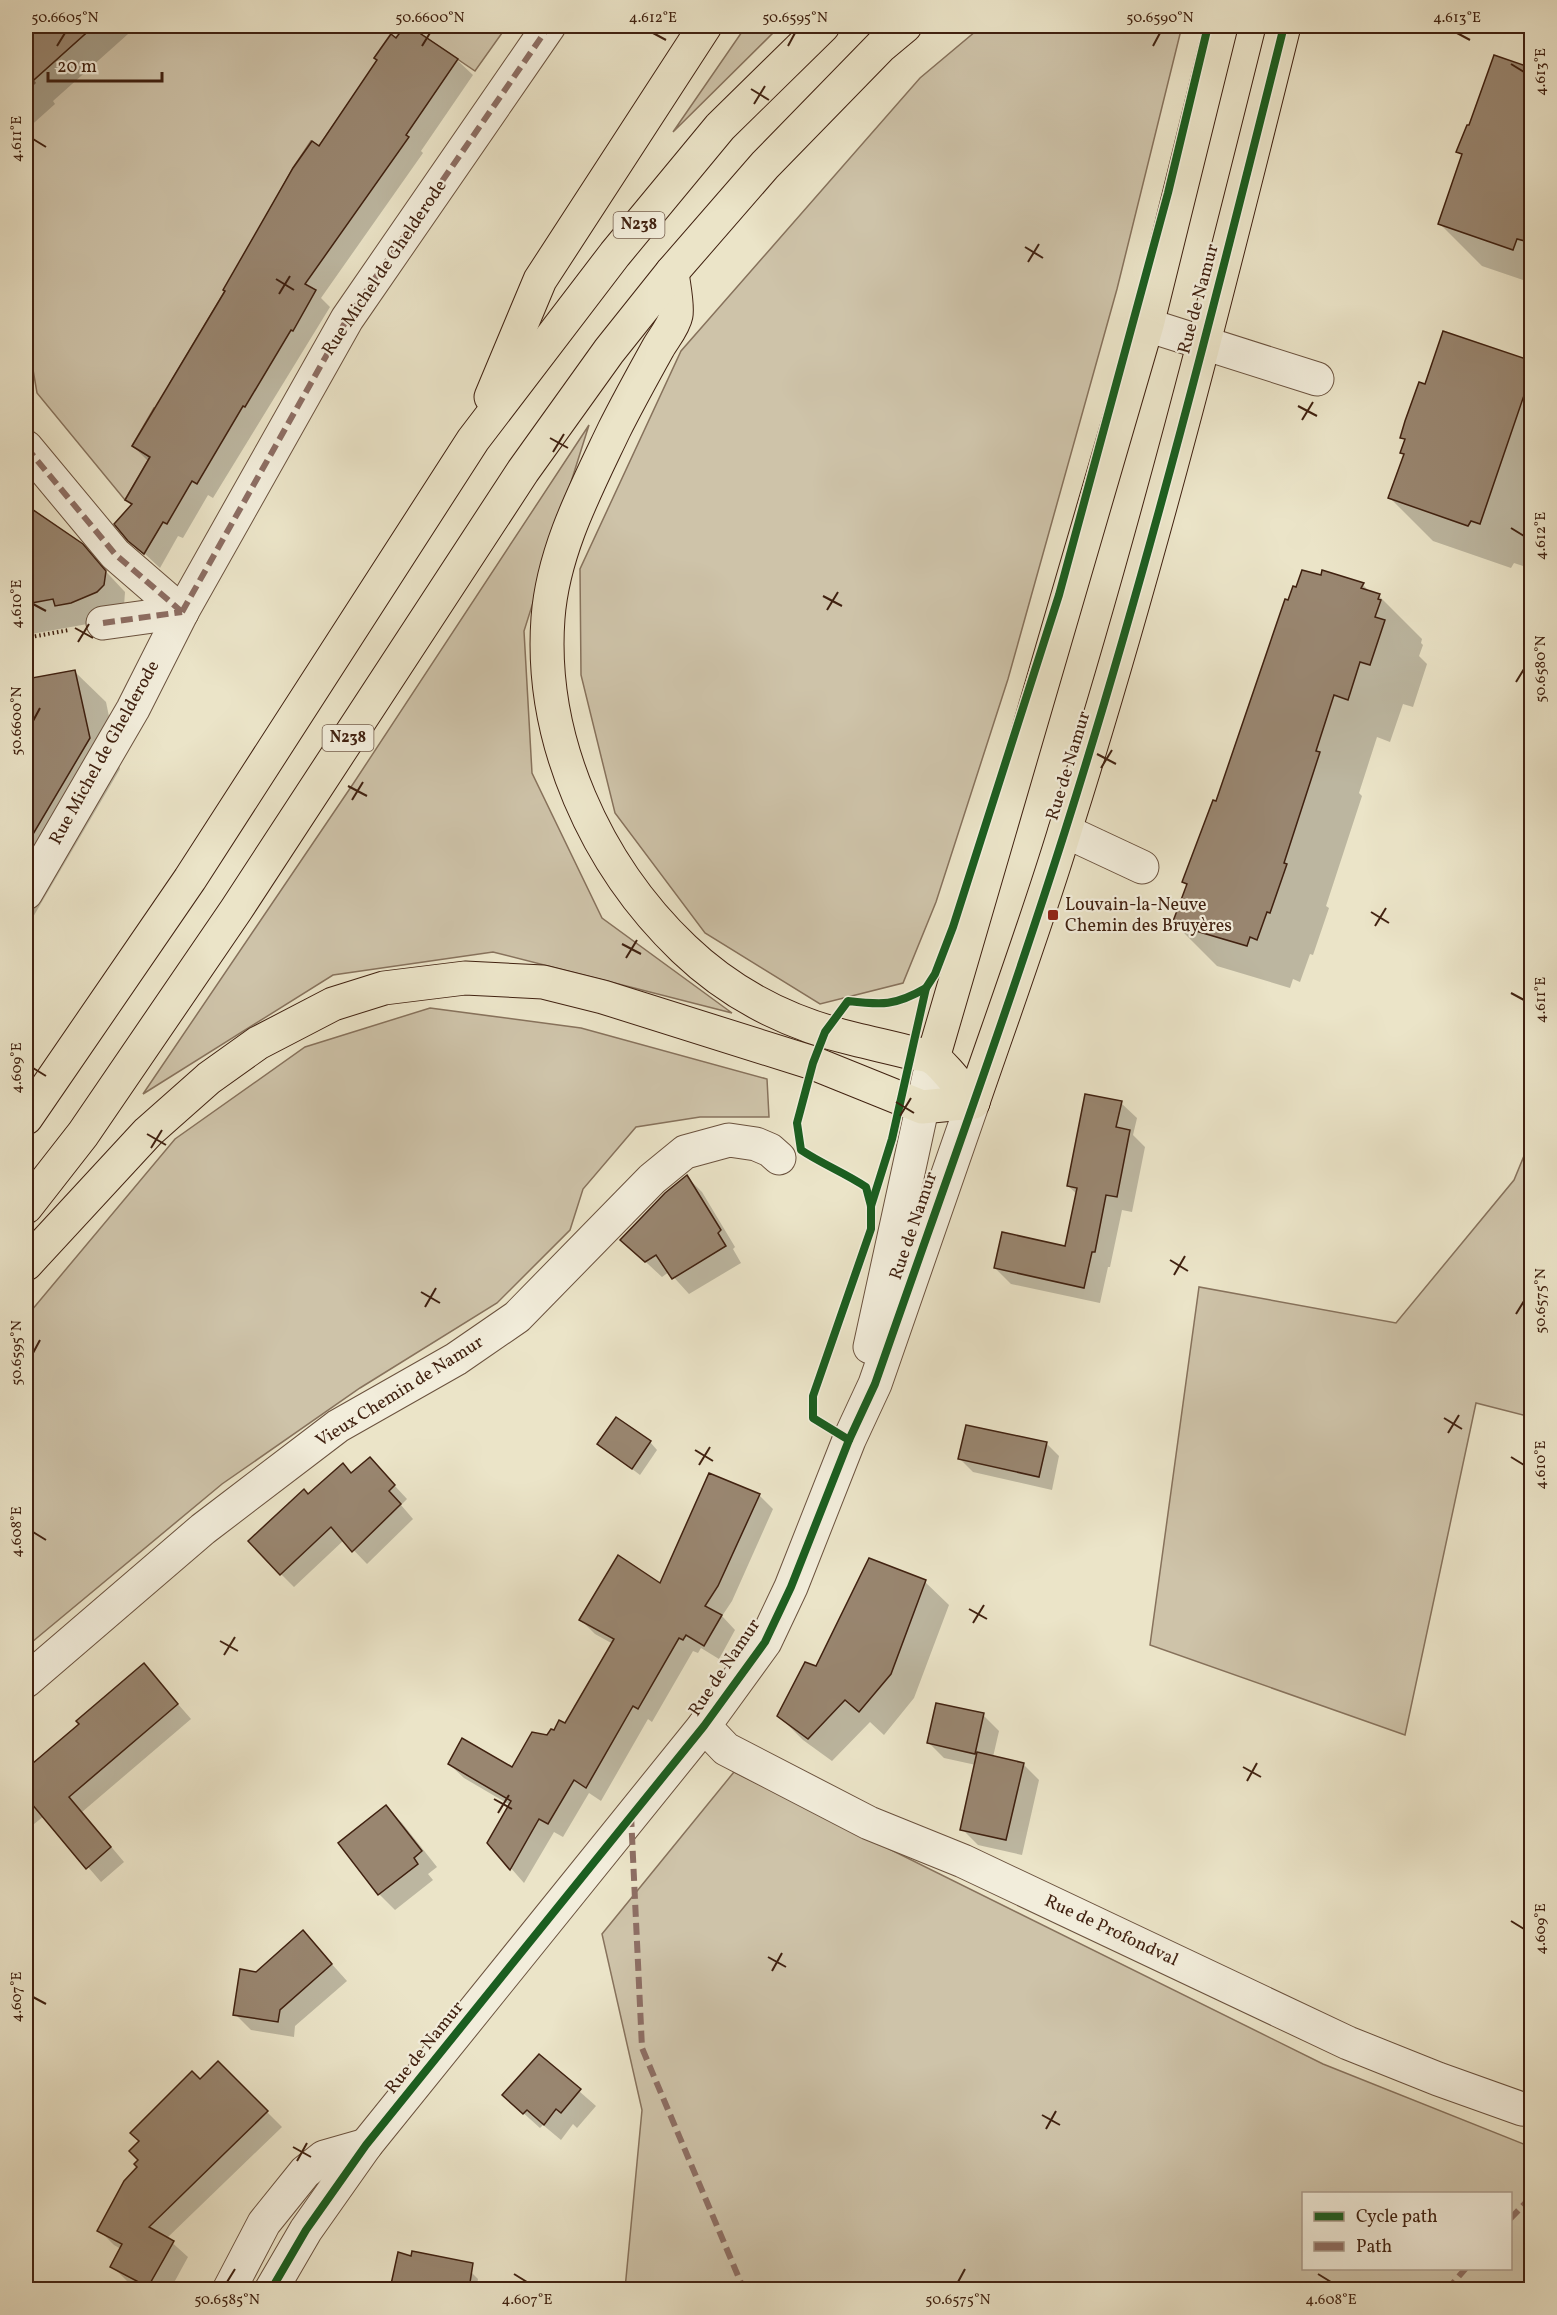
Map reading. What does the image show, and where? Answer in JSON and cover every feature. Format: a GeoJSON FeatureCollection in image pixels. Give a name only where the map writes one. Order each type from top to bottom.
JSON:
{"type":"FeatureCollection","features":[{"type":"Feature","properties":{"kind":"main road"},"geometry":{"type":"LineString","coordinates":[[473,440],[540,280],[705,26]]}},
{"type":"Feature","properties":{"kind":"main road","name":"N238"},"geometry":{"type":"LineString","coordinates":[[26,1118],[190,879],[473,440],[615,254],[720,127],[823,26]]}},
{"type":"Feature","properties":{"kind":"main road","name":"N238"},"geometry":{"type":"LineString","coordinates":[[26,1207],[83,1134],[236,910],[523,471],[609,351],[672,272],[765,165],[881,46],[905,26]]}},
{"type":"Feature","properties":{"kind":"main road","name":"Rue de Namur"},"geometry":{"type":"LineString","coordinates":[[933,1058],[1147,325],[1221,26]]}},
{"type":"Feature","properties":{"kind":"main road","name":"Rue de Namur"},"geometry":{"type":"LineString","coordinates":[[973,1102],[1065,831],[1148,550],[1204,343],[1284,26]]}},
{"type":"Feature","properties":{"kind":"main road"},"geometry":{"type":"LineString","coordinates":[[672,272],[676,315],[629,400],[572,521],[548,616],[548,670],[555,722],[570,776],[597,832],[647,909],[684,949],[718,977],[762,1005],[798,1022],[825,1032],[933,1058],[973,1102]]}},
{"type":"Feature","properties":{"kind":"main road"},"geometry":{"type":"LineString","coordinates":[[26,1264],[148,1132],[209,1078],[258,1043],[333,1004],[384,988],[465,978],[543,982],[603,997],[813,1063],[922,1107],[973,1102]]}},
{"type":"Feature","properties":{"kind":"street","name":"Rue Michel de Ghelderode"},"geometry":{"type":"LineString","coordinates":[[26,893],[133,709],[182,612],[347,319],[549,26]]}},
{"type":"Feature","properties":{"kind":"street"},"geometry":{"type":"LineString","coordinates":[[1147,325],[1317,379]]}},
{"type":"Feature","properties":{"kind":"street"},"geometry":{"type":"LineString","coordinates":[[26,447],[115,555],[182,612]]}},
{"type":"Feature","properties":{"kind":"street"},"geometry":{"type":"LineString","coordinates":[[103,623],[182,612]]}},
{"type":"Feature","properties":{"kind":"street"},"geometry":{"type":"LineString","coordinates":[[1065,831],[1142,867]]}},
{"type":"Feature","properties":{"kind":"street","name":"Rue de Namur"},"geometry":{"type":"LineString","coordinates":[[849,1440],[933,1058]]}},
{"type":"Feature","properties":{"kind":"street","name":"Rue de Namur"},"geometry":{"type":"LineString","coordinates":[[271,2289],[306,2230],[366,2145],[704,1726],[765,1642],[791,1587],[849,1440],[875,1384],[973,1102]]}},
{"type":"Feature","properties":{"kind":"street","name":"Vieux Chemin de Namur"},"geometry":{"type":"LineString","coordinates":[[26,1681],[203,1529],[338,1426],[456,1359],[517,1317],[652,1179],[686,1152],[729,1140],[756,1144],[770,1150],[779,1158]]}},
{"type":"Feature","properties":{"kind":"street","name":"Rue de Profondval"},"geometry":{"type":"LineString","coordinates":[[704,1726],[726,1749],[869,1823],[963,1861],[1348,2043],[1438,2079],[1522,2109],[1532,2110]]}},
{"type":"Feature","properties":{"kind":"street"},"geometry":{"type":"LineString","coordinates":[[229,2289],[264,2223],[305,2172],[324,2157],[366,2145]]}},
{"type":"Feature","properties":{"kind":"path"},"geometry":{"type":"LineString","coordinates":[[26,638],[103,623]]}},
{"type":"Feature","properties":{"kind":"shaded area"},"geometry":{"type":"Polygon","coordinates":[[[94,26],[405,26],[396,38],[390,35],[374,58],[378,61],[319,146],[311,141],[293,168],[225,291],[170,383],[164,413],[154,408],[132,446],[150,457],[125,500],[37,393],[26,329],[26,92],[35,83],[33,80],[94,26]]]}},
{"type":"Feature","properties":{"kind":"shaded area"},"geometry":{"type":"Polygon","coordinates":[[[409,26],[507,26],[475,71],[409,26]]]}},
{"type":"Feature","properties":{"kind":"shaded area"},"geometry":{"type":"Polygon","coordinates":[[[746,26],[780,26],[673,132],[746,26]]]}},
{"type":"Feature","properties":{"kind":"shaded area"},"geometry":{"type":"Polygon","coordinates":[[[982,26],[1182,26],[1117,289],[1008,679],[936,902],[903,983],[820,1004],[705,933],[615,813],[581,675],[580,569],[681,351],[920,78],[982,26]]]}},
{"type":"Feature","properties":{"kind":"shaded area"},"geometry":{"type":"Polygon","coordinates":[[[589,425],[524,631],[532,773],[602,918],[732,1013],[493,952],[333,975],[143,1094],[353,784],[589,425]]]}},
{"type":"Feature","properties":{"kind":"shaded area"},"geometry":{"type":"Polygon","coordinates":[[[430,1008],[581,1028],[767,1079],[769,1117],[700,1117],[636,1127],[583,1189],[570,1230],[497,1303],[360,1388],[222,1484],[26,1647],[26,1317],[175,1139],[305,1047],[430,1008]]]}},
{"type":"Feature","properties":{"kind":"shaded area"},"geometry":{"type":"Polygon","coordinates":[[[1531,1139],[1531,1417],[1476,1403],[1405,1735],[1150,1645],[1199,1287],[1396,1323],[1514,1180],[1531,1139]]]}},
{"type":"Feature","properties":{"kind":"shaded area"},"geometry":{"type":"Polygon","coordinates":[[[734,1772],[1323,2064],[1531,2147],[1531,2289],[625,2289],[642,2110],[602,1934],[734,1772]]]}},
{"type":"Feature","properties":{"kind":"building"},"geometry":{"type":"Polygon","coordinates":[[[26,26],[94,26],[26,87],[26,26]]]}},
{"type":"Feature","properties":{"kind":"building"},"geometry":{"type":"Polygon","coordinates":[[[405,26],[409,26],[458,59],[406,135],[409,137],[305,284],[316,290],[293,331],[291,330],[245,407],[243,406],[197,484],[192,481],[167,524],[163,522],[144,554],[128,541],[114,524],[132,504],[125,500],[150,457],[132,446],[225,291],[223,290],[293,168],[312,141],[319,146],[377,60],[374,58],[391,34],[396,38],[405,26]]]}},
{"type":"Feature","properties":{"kind":"building"},"geometry":{"type":"Polygon","coordinates":[[[1494,55],[1532,68],[1532,224],[1525,241],[1517,239],[1513,250],[1438,224],[1462,154],[1456,152],[1467,125],[1469,125],[1494,55]]]}},
{"type":"Feature","properties":{"kind":"building"},"geometry":{"type":"Polygon","coordinates":[[[1443,331],[1532,361],[1532,372],[1480,524],[1471,521],[1468,526],[1388,498],[1404,454],[1400,453],[1405,439],[1400,438],[1405,421],[1419,382],[1425,384],[1443,331]]]}},
{"type":"Feature","properties":{"kind":"building"},"geometry":{"type":"Polygon","coordinates":[[[26,505],[83,544],[106,571],[104,585],[97,592],[71,603],[55,606],[53,599],[26,604],[26,505]]]}},
{"type":"Feature","properties":{"kind":"building"},"geometry":{"type":"Polygon","coordinates":[[[1302,570],[1321,575],[1322,570],[1364,583],[1361,588],[1380,594],[1378,599],[1381,600],[1375,617],[1385,620],[1370,665],[1360,662],[1348,700],[1334,695],[1316,751],[1320,752],[1284,863],[1287,864],[1270,913],[1267,912],[1257,940],[1250,937],[1247,946],[1172,924],[1187,884],[1182,882],[1213,800],[1216,801],[1285,599],[1288,600],[1293,586],[1296,587],[1302,570]]]}},
{"type":"Feature","properties":{"kind":"building"},"geometry":{"type":"Polygon","coordinates":[[[75,670],[90,738],[26,846],[26,679],[75,670]]]}},
{"type":"Feature","properties":{"kind":"building"},"geometry":{"type":"Polygon","coordinates":[[[1085,1094],[1122,1101],[1116,1127],[1130,1130],[1117,1197],[1106,1195],[1095,1252],[1092,1252],[1084,1288],[994,1268],[1002,1232],[1065,1246],[1077,1188],[1067,1186],[1085,1094]]]}},
{"type":"Feature","properties":{"kind":"building"},"geometry":{"type":"Polygon","coordinates":[[[687,1175],[721,1230],[718,1233],[726,1246],[672,1279],[656,1255],[645,1262],[620,1240],[665,1193],[687,1175]]]}},
{"type":"Feature","properties":{"kind":"building"},"geometry":{"type":"Polygon","coordinates":[[[616,1417],[651,1441],[632,1469],[597,1444],[616,1417]]]}},
{"type":"Feature","properties":{"kind":"building"},"geometry":{"type":"Polygon","coordinates":[[[966,1425],[1047,1442],[1039,1477],[958,1459],[966,1425]]]}},
{"type":"Feature","properties":{"kind":"building"},"geometry":{"type":"Polygon","coordinates":[[[370,1457],[395,1485],[389,1491],[401,1504],[352,1552],[331,1527],[280,1575],[248,1541],[304,1489],[308,1494],[343,1463],[351,1473],[370,1457]]]}},
{"type":"Feature","properties":{"kind":"building"},"geometry":{"type":"Polygon","coordinates":[[[709,1473],[760,1494],[718,1586],[705,1606],[722,1615],[704,1646],[686,1635],[683,1640],[679,1638],[638,1709],[633,1706],[586,1788],[574,1780],[548,1824],[539,1819],[510,1870],[487,1843],[511,1801],[448,1764],[462,1738],[512,1767],[532,1732],[547,1735],[551,1729],[554,1730],[559,1720],[565,1723],[614,1639],[579,1620],[618,1555],[660,1583],[709,1473]]]}},
{"type":"Feature","properties":{"kind":"building"},"geometry":{"type":"Polygon","coordinates":[[[869,1558],[926,1580],[891,1674],[859,1712],[845,1700],[808,1739],[777,1716],[805,1662],[816,1666],[869,1558]]]}},
{"type":"Feature","properties":{"kind":"building"},"geometry":{"type":"Polygon","coordinates":[[[144,1663],[178,1704],[69,1797],[111,1847],[86,1869],[26,1797],[26,1769],[79,1724],[76,1721],[144,1663]]]}},
{"type":"Feature","properties":{"kind":"building"},"geometry":{"type":"Polygon","coordinates":[[[936,1703],[984,1713],[975,1754],[927,1743],[936,1703]]]}},
{"type":"Feature","properties":{"kind":"building"},"geometry":{"type":"Polygon","coordinates":[[[977,1752],[1024,1763],[1006,1840],[960,1830],[977,1752]]]}},
{"type":"Feature","properties":{"kind":"building"},"geometry":{"type":"Polygon","coordinates":[[[386,1805],[422,1851],[414,1858],[418,1864],[378,1895],[338,1843],[386,1805]]]}},
{"type":"Feature","properties":{"kind":"building"},"geometry":{"type":"Polygon","coordinates":[[[303,1930],[332,1964],[280,2010],[278,2022],[233,2015],[240,1969],[256,1972],[303,1930]]]}},
{"type":"Feature","properties":{"kind":"building"},"geometry":{"type":"Polygon","coordinates":[[[539,2054],[581,2089],[561,2113],[556,2109],[544,2125],[527,2110],[523,2114],[502,2095],[539,2054]]]}},
{"type":"Feature","properties":{"kind":"building"},"geometry":{"type":"Polygon","coordinates":[[[218,2061],[268,2111],[149,2227],[174,2241],[148,2287],[110,2267],[122,2244],[97,2231],[124,2181],[137,2167],[134,2164],[138,2160],[129,2151],[139,2141],[130,2133],[192,2071],[200,2079],[218,2061]]]}},
{"type":"Feature","properties":{"kind":"building"},"geometry":{"type":"Polygon","coordinates":[[[412,2251],[473,2263],[469,2289],[390,2289],[398,2252],[411,2256],[412,2251]]]}},
{"type":"Feature","properties":{"kind":"marked path"},"geometry":{"type":"LineString","coordinates":[[182,612],[347,319],[549,26]]}},
{"type":"Feature","properties":{"kind":"marked path"},"geometry":{"type":"LineString","coordinates":[[26,447],[115,554],[182,612]]}},
{"type":"Feature","properties":{"kind":"marked path"},"geometry":{"type":"LineString","coordinates":[[103,623],[182,612]]}},
{"type":"Feature","properties":{"kind":"marked path"},"geometry":{"type":"LineString","coordinates":[[631,1815],[642,2048],[744,2290]]}},
{"type":"Feature","properties":{"kind":"marked path"},"geometry":{"type":"LineString","coordinates":[[1512,2217],[1532,2196]]}},
{"type":"Feature","properties":{"kind":"marked path"},"geometry":{"type":"LineString","coordinates":[[1447,2290],[1464,2270]]}},
{"type":"Feature","properties":{"kind":"cycle path"},"geometry":{"type":"LineString","coordinates":[[871,1206],[892,1139],[926,988],[935,974],[953,927],[1059,595],[1168,193],[1208,26]]}},
{"type":"Feature","properties":{"kind":"cycle path"},"geometry":{"type":"LineString","coordinates":[[271,2290],[306,2230],[366,2145],[704,1726],[765,1642],[791,1587],[849,1440],[875,1384],[1043,901],[1096,731],[1154,531],[1284,26]]}},
{"type":"Feature","properties":{"kind":"cycle path"},"geometry":{"type":"LineString","coordinates":[[849,1440],[813,1418],[813,1396],[871,1229],[871,1206],[866,1187],[801,1150],[797,1123],[813,1063],[825,1032],[848,1001],[888,1003],[906,998],[926,988]]}},
{"type":"Feature","properties":{"kind":"place","name":"Louvain-la-Neuve Chemin des Bruyères"},"geometry":{"type":"Point","coordinates":[1053,915]}}]}
